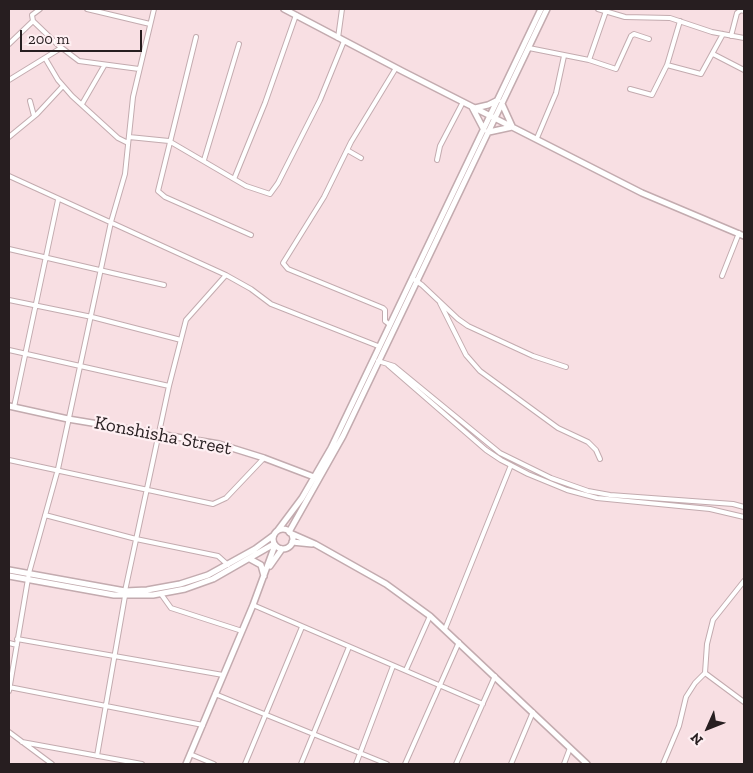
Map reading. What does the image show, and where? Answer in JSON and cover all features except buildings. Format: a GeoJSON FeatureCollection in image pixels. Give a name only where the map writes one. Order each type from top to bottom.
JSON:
{"type":"FeatureCollection","features":[{"type":"Feature","properties":{"kind":"main road"},"geometry":{"type":"LineString","coordinates":[[284,9],[642,193],[742,234]]}},
{"type":"Feature","properties":{"kind":"main road"},"geometry":{"type":"LineString","coordinates":[[186,764],[264,577],[275,545],[276,533],[314,477],[336,438],[493,117],[541,9]]}},
{"type":"Feature","properties":{"kind":"main road"},"geometry":{"type":"LineString","coordinates":[[473,107],[488,106],[500,102],[529,48],[547,9]]}},
{"type":"Feature","properties":{"kind":"main road"},"geometry":{"type":"LineString","coordinates":[[500,102],[513,127]]}},
{"type":"Feature","properties":{"kind":"main road"},"geometry":{"type":"LineString","coordinates":[[473,107],[486,131]]}},
{"type":"Feature","properties":{"kind":"main road"},"geometry":{"type":"LineString","coordinates":[[486,131],[513,127]]}},
{"type":"Feature","properties":{"kind":"main road"},"geometry":{"type":"LineString","coordinates":[[292,542],[290,533],[336,449],[375,360],[378,346],[415,279]]}},
{"type":"Feature","properties":{"kind":"main road","name":"Konshisha Street"},"geometry":{"type":"LineString","coordinates":[[11,406],[68,419],[218,444],[264,458],[314,477]]}},
{"type":"Feature","properties":{"kind":"main road"},"geometry":{"type":"LineString","coordinates":[[125,594],[180,584],[208,575],[228,565],[255,549],[276,533],[284,530],[315,544],[386,584],[430,616],[587,764]]}},
{"type":"Feature","properties":{"kind":"main road"},"geometry":{"type":"LineString","coordinates":[[266,570],[282,549],[292,542],[315,544]]}},
{"type":"Feature","properties":{"kind":"main road"},"geometry":{"type":"LineString","coordinates":[[275,545],[282,549]]}},
{"type":"Feature","properties":{"kind":"main road"},"geometry":{"type":"LineString","coordinates":[[9,570],[29,576],[125,594],[161,594],[202,584],[275,545]]}},
{"type":"Feature","properties":{"kind":"main road"},"geometry":{"type":"LineString","coordinates":[[250,559],[261,565],[264,577]]}},
{"type":"Feature","properties":{"kind":"main road"},"geometry":{"type":"LineString","coordinates":[[9,576],[29,576]]}},
{"type":"Feature","properties":{"kind":"street"},"geometry":{"type":"LineString","coordinates":[[40,9],[32,15],[33,21],[61,48],[79,61],[104,66],[139,69]]}},
{"type":"Feature","properties":{"kind":"street"},"geometry":{"type":"LineString","coordinates":[[87,9],[150,24]]}},
{"type":"Feature","properties":{"kind":"street"},"geometry":{"type":"LineString","coordinates":[[9,691],[29,576],[58,469],[111,222],[125,174],[133,97],[154,9]]}},
{"type":"Feature","properties":{"kind":"street"},"geometry":{"type":"LineString","coordinates":[[338,38],[342,9]]}},
{"type":"Feature","properties":{"kind":"street"},"geometry":{"type":"LineString","coordinates":[[598,9],[625,17],[670,18],[723,34],[744,38]]}},
{"type":"Feature","properties":{"kind":"street"},"geometry":{"type":"LineString","coordinates":[[731,36],[738,13],[741,10],[744,11]]}},
{"type":"Feature","properties":{"kind":"street"},"geometry":{"type":"LineString","coordinates":[[588,60],[606,11]]}},
{"type":"Feature","properties":{"kind":"street"},"geometry":{"type":"LineString","coordinates":[[234,179],[265,103],[296,15]]}},
{"type":"Feature","properties":{"kind":"street"},"geometry":{"type":"LineString","coordinates":[[9,44],[33,21]]}},
{"type":"Feature","properties":{"kind":"street"},"geometry":{"type":"LineString","coordinates":[[630,89],[652,95],[667,65],[680,21]]}},
{"type":"Feature","properties":{"kind":"street"},"geometry":{"type":"LineString","coordinates":[[667,65],[701,74],[723,34]]}},
{"type":"Feature","properties":{"kind":"street"},"geometry":{"type":"LineString","coordinates":[[529,48],[588,60],[616,69],[632,35],[649,39]]}},
{"type":"Feature","properties":{"kind":"street"},"geometry":{"type":"LineString","coordinates":[[196,37],[157,188],[159,193],[251,236]]}},
{"type":"Feature","properties":{"kind":"street"},"geometry":{"type":"LineString","coordinates":[[129,137],[169,141],[234,179],[266,194],[273,191],[320,100],[344,41]]}},
{"type":"Feature","properties":{"kind":"street"},"geometry":{"type":"LineString","coordinates":[[204,160],[238,44]]}},
{"type":"Feature","properties":{"kind":"street"},"geometry":{"type":"LineString","coordinates":[[9,80],[61,48]]}},
{"type":"Feature","properties":{"kind":"street"},"geometry":{"type":"LineString","coordinates":[[713,54],[744,70]]}},
{"type":"Feature","properties":{"kind":"street"},"geometry":{"type":"LineString","coordinates":[[537,138],[556,93],[564,56]]}},
{"type":"Feature","properties":{"kind":"street"},"geometry":{"type":"LineString","coordinates":[[45,58],[63,86],[118,138],[128,143]]}},
{"type":"Feature","properties":{"kind":"street"},"geometry":{"type":"LineString","coordinates":[[82,104],[104,66]]}},
{"type":"Feature","properties":{"kind":"street"},"geometry":{"type":"LineString","coordinates":[[389,324],[385,321],[386,310],[383,308],[288,269],[283,265],[324,197],[347,150],[396,68]]}},
{"type":"Feature","properties":{"kind":"street"},"geometry":{"type":"LineString","coordinates":[[9,137],[34,116],[63,86]]}},
{"type":"Feature","properties":{"kind":"street"},"geometry":{"type":"LineString","coordinates":[[30,101],[34,116]]}},
{"type":"Feature","properties":{"kind":"street"},"geometry":{"type":"LineString","coordinates":[[437,160],[440,146],[463,102]]}},
{"type":"Feature","properties":{"kind":"street"},"geometry":{"type":"LineString","coordinates":[[347,150],[361,158]]}},
{"type":"Feature","properties":{"kind":"street"},"geometry":{"type":"LineString","coordinates":[[9,176],[226,275],[251,289],[270,304],[378,346]]}},
{"type":"Feature","properties":{"kind":"street"},"geometry":{"type":"LineString","coordinates":[[11,406],[25,354],[44,257],[58,200]]}},
{"type":"Feature","properties":{"kind":"street"},"geometry":{"type":"LineString","coordinates":[[722,276],[742,234]]}},
{"type":"Feature","properties":{"kind":"street"},"geometry":{"type":"LineString","coordinates":[[9,249],[164,286]]}},
{"type":"Feature","properties":{"kind":"street"},"geometry":{"type":"LineString","coordinates":[[97,756],[136,539],[169,386],[181,340],[189,316],[226,275]]}},
{"type":"Feature","properties":{"kind":"street"},"geometry":{"type":"LineString","coordinates":[[415,279],[468,326],[533,356],[566,367]]}},
{"type":"Feature","properties":{"kind":"street"},"geometry":{"type":"LineString","coordinates":[[9,300],[92,317],[181,340]]}},
{"type":"Feature","properties":{"kind":"street"},"geometry":{"type":"LineString","coordinates":[[440,303],[466,355],[480,371],[558,428],[588,442],[596,450],[600,459]]}},
{"type":"Feature","properties":{"kind":"street"},"geometry":{"type":"LineString","coordinates":[[9,350],[169,386]]}},
{"type":"Feature","properties":{"kind":"street"},"geometry":{"type":"LineString","coordinates":[[375,360],[394,366],[485,442],[513,461],[566,484],[595,492],[733,504],[744,507]]}},
{"type":"Feature","properties":{"kind":"street"},"geometry":{"type":"LineString","coordinates":[[388,365],[486,450],[511,466],[567,490],[596,498],[710,509],[744,517]]}},
{"type":"Feature","properties":{"kind":"street"},"geometry":{"type":"LineString","coordinates":[[9,460],[58,469],[213,504],[226,498],[264,458]]}},
{"type":"Feature","properties":{"kind":"street"},"geometry":{"type":"LineString","coordinates":[[445,629],[513,461]]}},
{"type":"Feature","properties":{"kind":"street"},"geometry":{"type":"LineString","coordinates":[[45,515],[136,539],[218,556],[228,565]]}},
{"type":"Feature","properties":{"kind":"street"},"geometry":{"type":"LineString","coordinates":[[663,764],[679,726],[690,691],[705,672],[707,644],[713,620],[744,581]]}},
{"type":"Feature","properties":{"kind":"street"},"geometry":{"type":"LineString","coordinates":[[161,594],[171,608],[242,631]]}},
{"type":"Feature","properties":{"kind":"street"},"geometry":{"type":"LineString","coordinates":[[253,605],[483,704]]}},
{"type":"Feature","properties":{"kind":"street"},"geometry":{"type":"LineString","coordinates":[[406,670],[430,616]]}},
{"type":"Feature","properties":{"kind":"street"},"geometry":{"type":"LineString","coordinates":[[245,764],[302,627]]}},
{"type":"Feature","properties":{"kind":"street"},"geometry":{"type":"LineString","coordinates":[[18,639],[223,676]]}},
{"type":"Feature","properties":{"kind":"street"},"geometry":{"type":"LineString","coordinates":[[406,764],[439,684],[459,642]]}},
{"type":"Feature","properties":{"kind":"street"},"geometry":{"type":"LineString","coordinates":[[9,643],[16,645]]}},
{"type":"Feature","properties":{"kind":"street"},"geometry":{"type":"LineString","coordinates":[[301,764],[350,647]]}},
{"type":"Feature","properties":{"kind":"street"},"geometry":{"type":"LineString","coordinates":[[356,764],[393,666]]}},
{"type":"Feature","properties":{"kind":"street"},"geometry":{"type":"LineString","coordinates":[[705,672],[744,702]]}},
{"type":"Feature","properties":{"kind":"street"},"geometry":{"type":"LineString","coordinates":[[456,764],[495,676]]}},
{"type":"Feature","properties":{"kind":"street"},"geometry":{"type":"LineString","coordinates":[[9,687],[202,725]]}},
{"type":"Feature","properties":{"kind":"street"},"geometry":{"type":"LineString","coordinates":[[215,694],[387,764]]}},
{"type":"Feature","properties":{"kind":"street"},"geometry":{"type":"LineString","coordinates":[[510,764],[533,712]]}},
{"type":"Feature","properties":{"kind":"street"},"geometry":{"type":"LineString","coordinates":[[9,732],[52,764]]}},
{"type":"Feature","properties":{"kind":"street"},"geometry":{"type":"LineString","coordinates":[[22,742],[142,764]]}},
{"type":"Feature","properties":{"kind":"street"},"geometry":{"type":"LineString","coordinates":[[564,764],[570,748]]}},
{"type":"Feature","properties":{"kind":"street"},"geometry":{"type":"LineString","coordinates":[[190,754],[214,764]]}}]}
